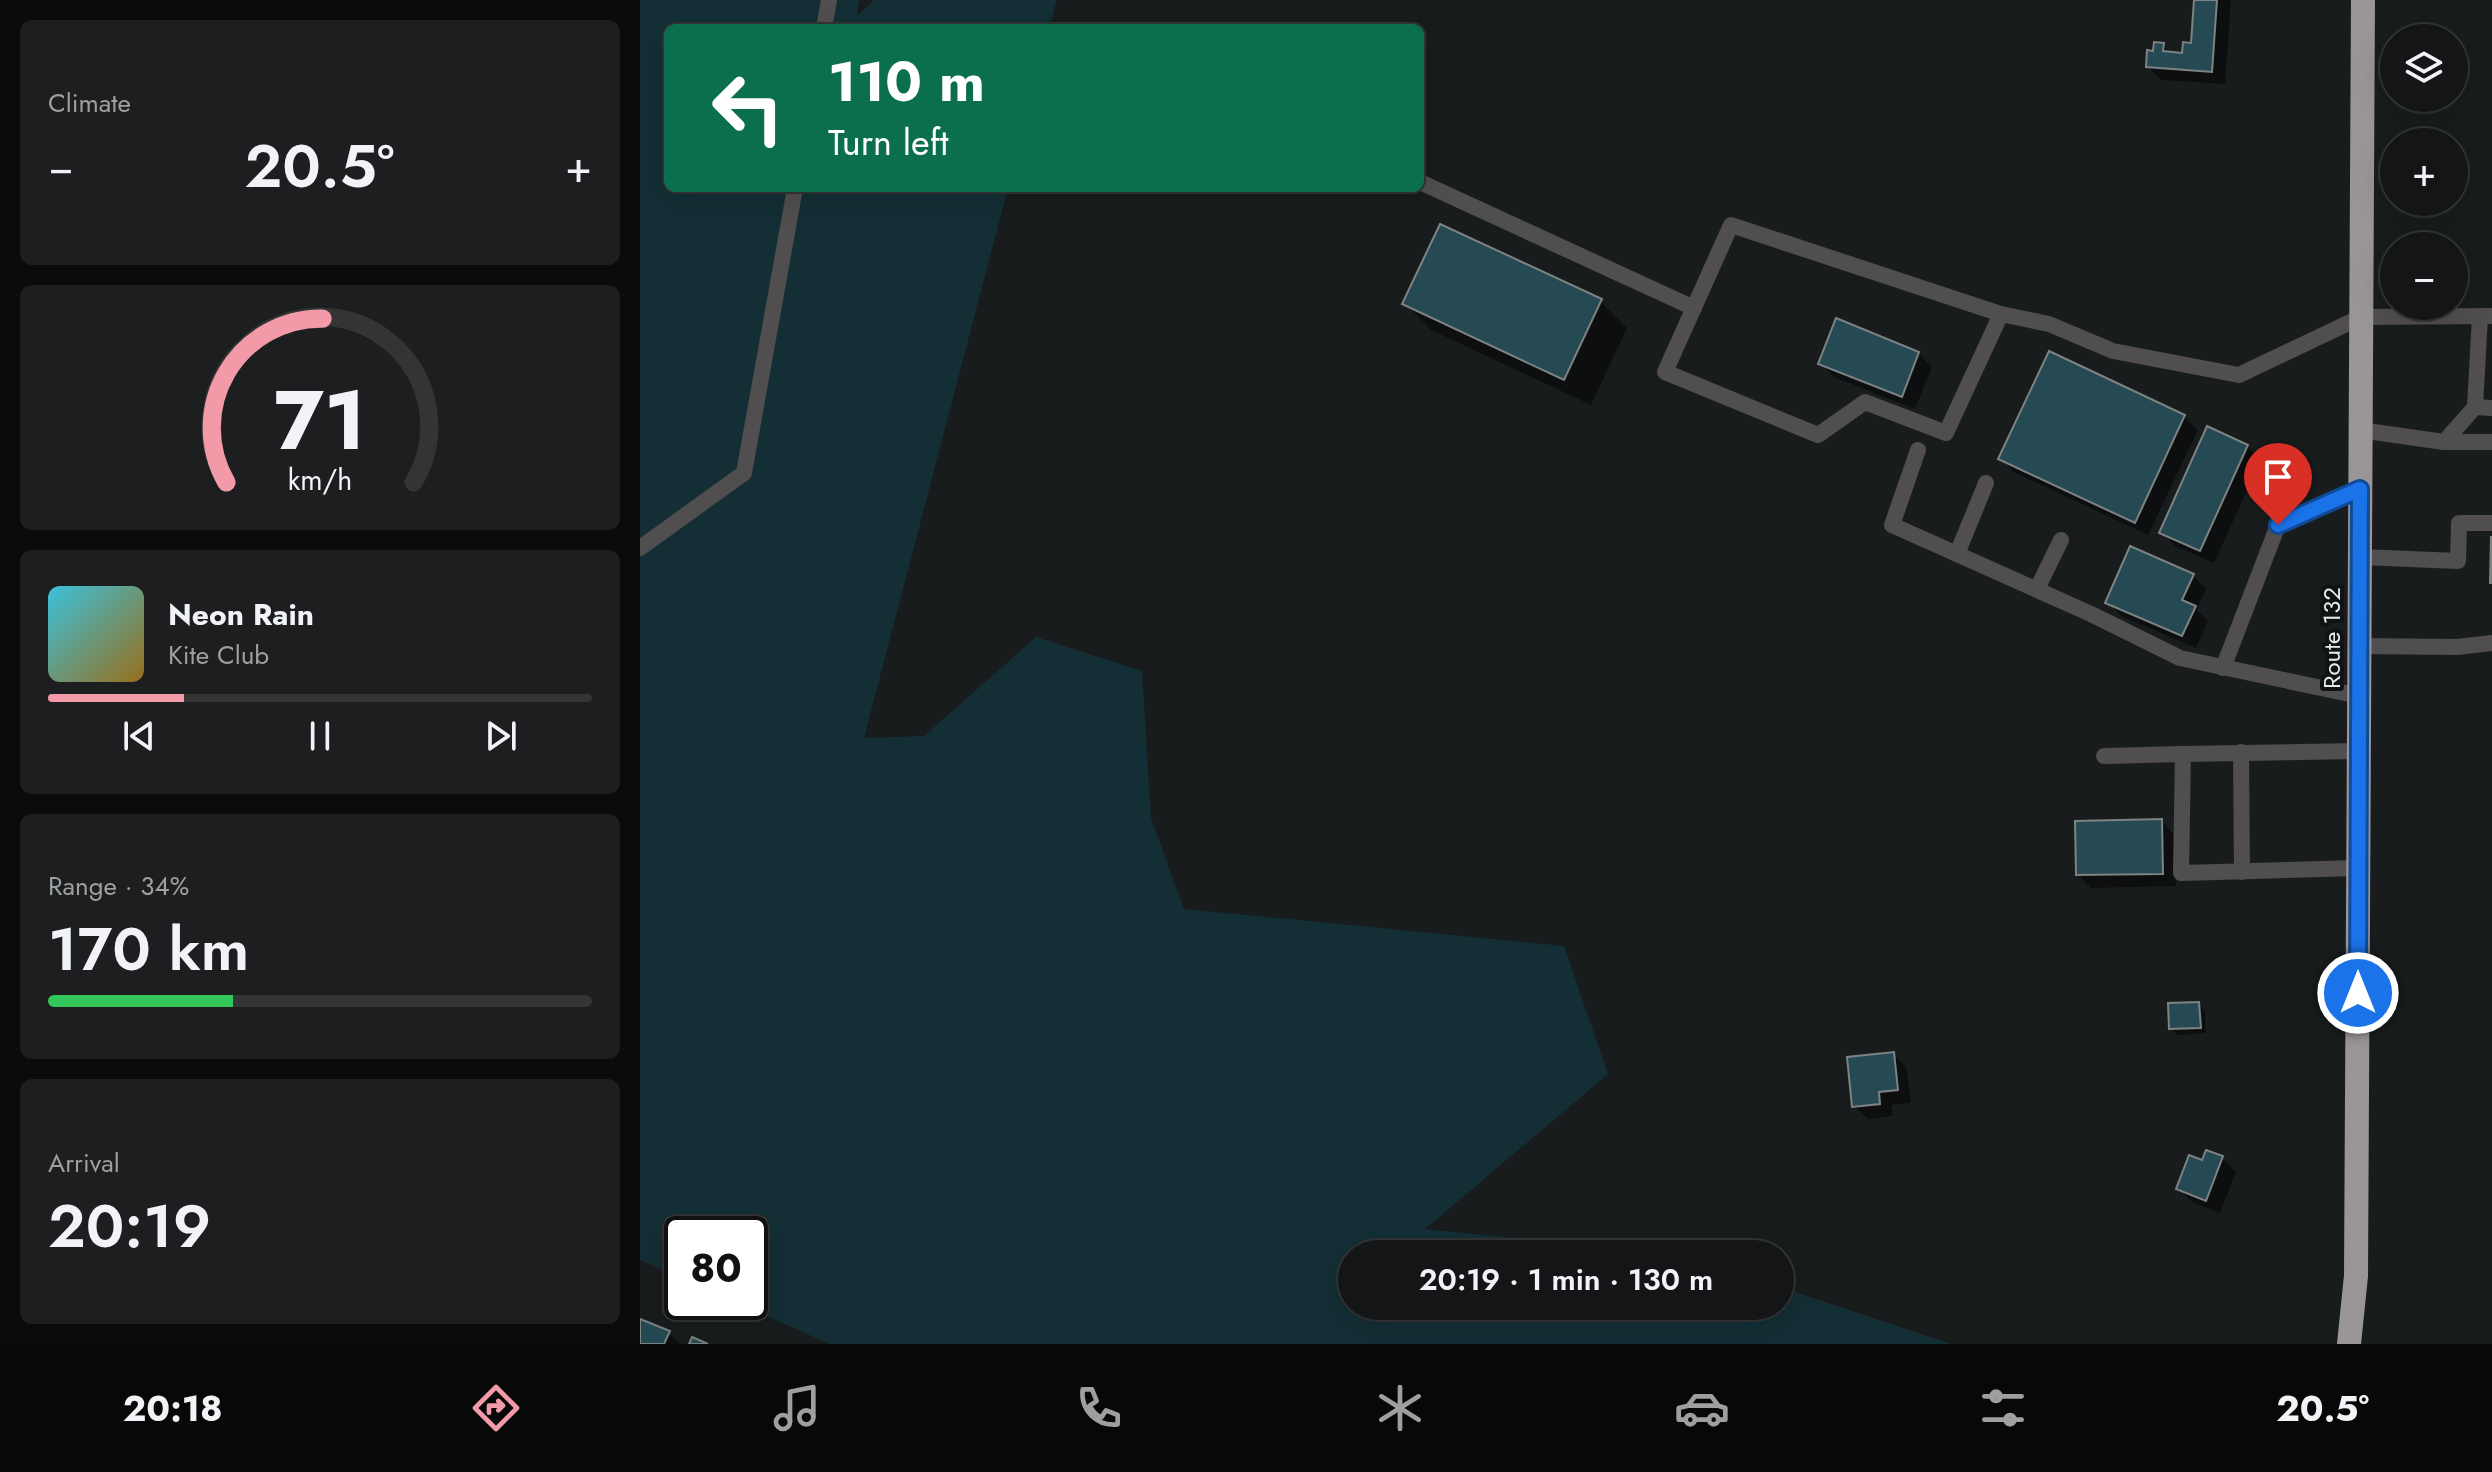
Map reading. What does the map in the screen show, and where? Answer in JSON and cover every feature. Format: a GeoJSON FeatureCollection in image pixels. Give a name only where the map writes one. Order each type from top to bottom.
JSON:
{"type":"FeatureCollection","features":[{"type":"Feature","properties":{"kind":"highway","name":"Route 132"},"geometry":{"type":"LineString","coordinates":[[2356,1276],[2363,0]]}},
{"type":"Feature","properties":{"kind":"highway"},"geometry":{"type":"LineString","coordinates":[[2349,1344],[2356,1276]]}},
{"type":"Feature","properties":{"kind":"highway"},"geometry":{"type":"LineString","coordinates":[[2356,1276],[2364,1344]]}},
{"type":"Feature","properties":{"kind":"lane"},"geometry":{"type":"LineString","coordinates":[[825,24],[829,0]]}},
{"type":"Feature","properties":{"kind":"lane"},"geometry":{"type":"LineString","coordinates":[[1424,184],[1694,308]]}},
{"type":"Feature","properties":{"kind":"lane"},"geometry":{"type":"LineString","coordinates":[[640,548],[744,473],[794,192]]}},
{"type":"Feature","properties":{"kind":"lane"},"geometry":{"type":"LineString","coordinates":[[2001,314],[1946,433],[1865,402],[1818,435],[1665,372],[1731,225],[2001,314],[2049,324],[2113,351],[2239,375],[2361,317],[2486,316],[2484,408],[2444,442]]}},
{"type":"Feature","properties":{"kind":"lane"},"geometry":{"type":"LineString","coordinates":[[2360,430],[2444,442],[2492,442]]}},
{"type":"Feature","properties":{"kind":"lane"},"geometry":{"type":"LineString","coordinates":[[1918,450],[1892,525],[2037,589],[2180,658],[2359,696]]}},
{"type":"Feature","properties":{"kind":"lane"},"geometry":{"type":"LineString","coordinates":[[1957,554],[1986,483]]}},
{"type":"Feature","properties":{"kind":"lane"},"geometry":{"type":"LineString","coordinates":[[2223,668],[2278,525],[2360,489]]}},
{"type":"Feature","properties":{"kind":"lane"},"geometry":{"type":"LineString","coordinates":[[2360,557],[2458,561],[2459,523],[2492,523]]}},
{"type":"Feature","properties":{"kind":"lane"},"geometry":{"type":"LineString","coordinates":[[2037,589],[2061,540]]}},
{"type":"Feature","properties":{"kind":"lane"},"geometry":{"type":"LineString","coordinates":[[2360,646],[2457,647],[2492,643]]}},
{"type":"Feature","properties":{"kind":"lane"},"geometry":{"type":"LineString","coordinates":[[2104,756],[2359,751]]}},
{"type":"Feature","properties":{"kind":"lane"},"geometry":{"type":"LineString","coordinates":[[2241,752],[2242,872]]}},
{"type":"Feature","properties":{"kind":"lane"},"geometry":{"type":"LineString","coordinates":[[2183,754],[2181,873],[2358,868]]}},
{"type":"Feature","properties":{"kind":"shaded area"},"geometry":{"type":"Polygon","coordinates":[[[640,0],[859,0],[857,16],[874,0],[1057,0],[1050,24],[664,24],[664,192],[1007,192],[864,738],[924,736],[1036,637],[1142,671],[1151,818],[1184,909],[1564,946],[1608,1074],[1425,1229],[1537,1240],[1338,1240],[1338,1320],[1794,1320],[1794,1292],[1951,1344],[830,1344],[768,1317],[768,1216],[664,1216],[664,1271],[640,1260],[640,0]]]}},
{"type":"Feature","properties":{"kind":"building"},"geometry":{"type":"Polygon","coordinates":[[[2194,0],[2217,0],[2212,72],[2146,67],[2147,50],[2153,51],[2154,42],[2164,43],[2163,51],[2182,53],[2183,42],[2191,43],[2194,0]]]}},
{"type":"Feature","properties":{"kind":"building"},"geometry":{"type":"Polygon","coordinates":[[[1440,224],[1602,299],[1564,380],[1402,304],[1440,224]]]}},
{"type":"Feature","properties":{"kind":"building"},"geometry":{"type":"Polygon","coordinates":[[[1836,318],[1919,352],[1902,397],[1818,364],[1836,318]]]}},
{"type":"Feature","properties":{"kind":"building"},"geometry":{"type":"Polygon","coordinates":[[[2049,351],[2185,415],[2135,523],[1998,459],[2049,351]]]}},
{"type":"Feature","properties":{"kind":"building"},"geometry":{"type":"Polygon","coordinates":[[[2207,426],[2248,445],[2200,551],[2159,533],[2207,426]]]}},
{"type":"Feature","properties":{"kind":"building"},"geometry":{"type":"Polygon","coordinates":[[[2491,537],[2492,583],[2490,583],[2491,537]]]}},
{"type":"Feature","properties":{"kind":"building"},"geometry":{"type":"Polygon","coordinates":[[[2130,546],[2194,574],[2182,600],[2196,606],[2182,636],[2105,603],[2130,546]]]}},
{"type":"Feature","properties":{"kind":"building"},"geometry":{"type":"Polygon","coordinates":[[[2162,819],[2163,874],[2076,875],[2075,821],[2162,819]]]}},
{"type":"Feature","properties":{"kind":"building"},"geometry":{"type":"Polygon","coordinates":[[[2199,1002],[2201,1028],[2169,1029],[2168,1003],[2199,1002]]]}},
{"type":"Feature","properties":{"kind":"building"},"geometry":{"type":"Polygon","coordinates":[[[1894,1052],[1898,1090],[1879,1092],[1880,1104],[1852,1107],[1847,1057],[1894,1052]]]}},
{"type":"Feature","properties":{"kind":"building"},"geometry":{"type":"Polygon","coordinates":[[[2206,1150],[2223,1156],[2206,1201],[2176,1189],[2189,1155],[2202,1160],[2206,1150]]]}},
{"type":"Feature","properties":{"kind":"building"},"geometry":{"type":"Polygon","coordinates":[[[640,1319],[670,1331],[664,1344],[640,1344],[640,1319]]]}},
{"type":"Feature","properties":{"kind":"building"},"geometry":{"type":"Polygon","coordinates":[[[692,1337],[708,1344],[689,1344],[692,1337]]]}},
{"type":"Feature","properties":{"kind":"route"},"geometry":{"type":"LineString","coordinates":[[2278,525],[2360,489],[2358,993]]}}]}
